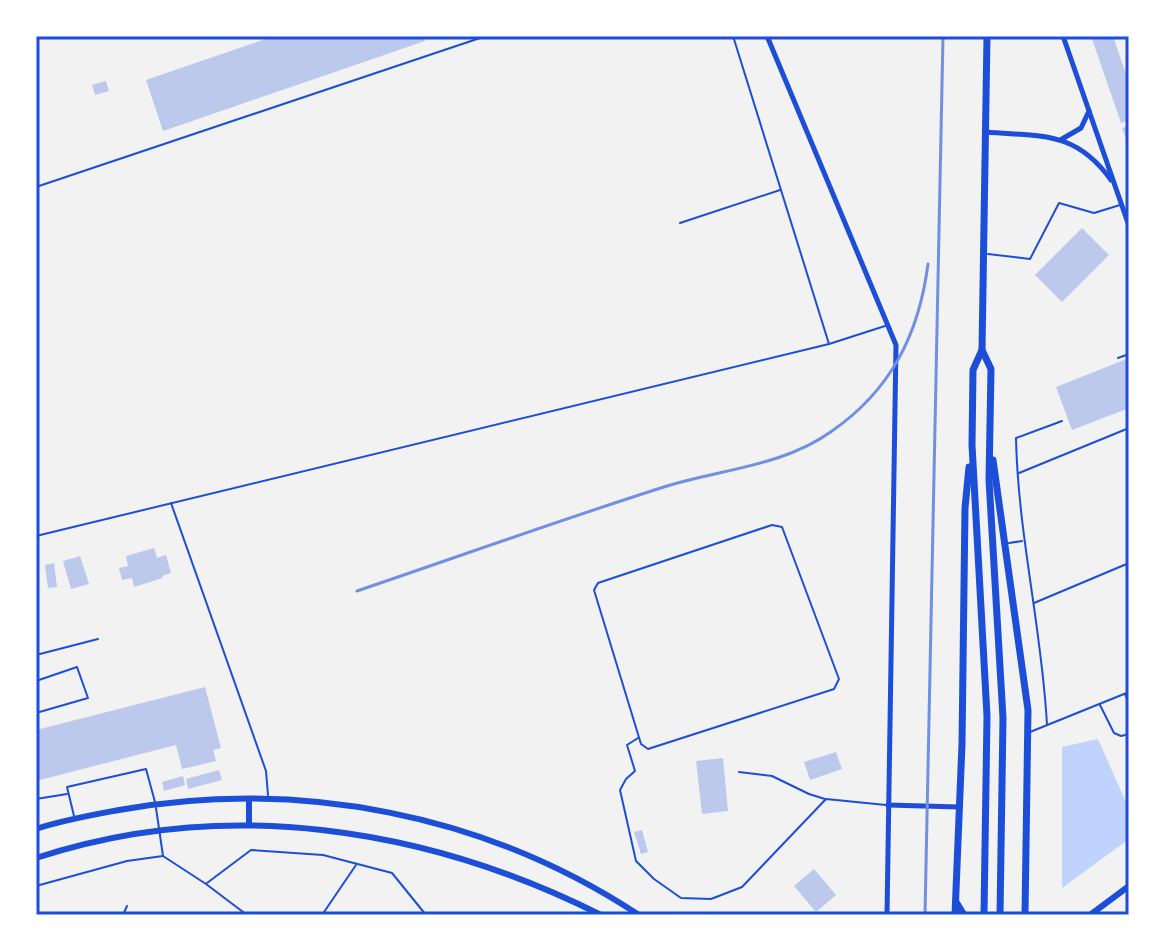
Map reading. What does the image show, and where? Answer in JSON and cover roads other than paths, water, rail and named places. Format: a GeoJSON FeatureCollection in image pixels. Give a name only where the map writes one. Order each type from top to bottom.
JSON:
{"type":"FeatureCollection","features":[{"type":"Feature","properties":{"kind":"main road"},"geometry":{"type":"LineString","coordinates":[[984,915],[987,716],[972,445],[973,370],[982,350],[987,36]]}},
{"type":"Feature","properties":{"kind":"main road"},"geometry":{"type":"LineString","coordinates":[[982,350],[991,369],[989,433],[1003,718],[1000,915]]}},
{"type":"Feature","properties":{"kind":"main road"},"geometry":{"type":"LineString","coordinates":[[989,433],[1025,672],[1029,732],[1025,904],[1028,915]]}},
{"type":"Feature","properties":{"kind":"main road"},"geometry":{"type":"LineString","coordinates":[[955,915],[962,744],[965,508],[972,445]]}},
{"type":"Feature","properties":{"kind":"main road"},"geometry":{"type":"LineString","coordinates":[[36,829],[155,804],[268,798],[359,806],[451,826],[545,862],[639,915]]}},
{"type":"Feature","properties":{"kind":"main road"},"geometry":{"type":"LineString","coordinates":[[249,799],[249,825]]}},
{"type":"Feature","properties":{"kind":"main road"},"geometry":{"type":"LineString","coordinates":[[36,858],[95,842],[160,831],[249,825],[346,832],[419,846],[513,875],[601,915]]}},
{"type":"Feature","properties":{"kind":"main road"},"geometry":{"type":"LineString","coordinates":[[1090,915],[1129,886]]}},
{"type":"Feature","properties":{"kind":"main road"},"geometry":{"type":"LineString","coordinates":[[955,900],[964,915]]}},
{"type":"Feature","properties":{"kind":"main road"},"geometry":{"type":"LineString","coordinates":[[1018,915],[1025,904]]}},
{"type":"Feature","properties":{"kind":"street"},"geometry":{"type":"LineString","coordinates":[[767,36],[896,345],[887,915]]}},
{"type":"Feature","properties":{"kind":"street"},"geometry":{"type":"LineString","coordinates":[[1063,36],[1129,226]]}},
{"type":"Feature","properties":{"kind":"street"},"geometry":{"type":"LineString","coordinates":[[1061,139],[1081,128],[1089,111]]}},
{"type":"Feature","properties":{"kind":"street"},"geometry":{"type":"LineString","coordinates":[[986,132],[1061,139],[1077,145],[1090,155],[1116,187]]}},
{"type":"Feature","properties":{"kind":"street"},"geometry":{"type":"LineString","coordinates":[[888,805],[959,807]]}},
{"type":"Feature","properties":{"kind":"lane"},"geometry":{"type":"LineString","coordinates":[[36,187],[486,36]]}},
{"type":"Feature","properties":{"kind":"lane"},"geometry":{"type":"LineString","coordinates":[[733,36],[829,344]]}},
{"type":"Feature","properties":{"kind":"lane"},"geometry":{"type":"LineString","coordinates":[[680,223],[781,190]]}},
{"type":"Feature","properties":{"kind":"lane"},"geometry":{"type":"LineString","coordinates":[[984,253],[1030,259],[1059,203],[1094,213],[1122,204]]}},
{"type":"Feature","properties":{"kind":"lane"},"geometry":{"type":"LineString","coordinates":[[36,536],[170,501],[829,344],[888,325]]}},
{"type":"Feature","properties":{"kind":"lane"},"geometry":{"type":"LineString","coordinates":[[1118,358],[1129,354]]}},
{"type":"Feature","properties":{"kind":"lane"},"geometry":{"type":"LineString","coordinates":[[1047,725],[1044,668],[1023,540],[1016,438],[1062,421]]}},
{"type":"Feature","properties":{"kind":"lane"},"geometry":{"type":"LineString","coordinates":[[1017,473],[1129,428]]}},
{"type":"Feature","properties":{"kind":"lane"},"geometry":{"type":"LineString","coordinates":[[170,501],[266,771],[268,798]]}},
{"type":"Feature","properties":{"kind":"lane"},"geometry":{"type":"LineString","coordinates":[[772,525],[782,527],[839,679],[834,689],[648,749],[639,738],[594,590],[598,583],[772,525]]}},
{"type":"Feature","properties":{"kind":"lane"},"geometry":{"type":"LineString","coordinates":[[1006,544],[1023,540]]}},
{"type":"Feature","properties":{"kind":"lane"},"geometry":{"type":"LineString","coordinates":[[1034,603],[1129,563]]}},
{"type":"Feature","properties":{"kind":"lane"},"geometry":{"type":"LineString","coordinates":[[36,655],[98,639]]}},
{"type":"Feature","properties":{"kind":"lane"},"geometry":{"type":"LineString","coordinates":[[36,681],[77,667],[88,698],[36,713]]}},
{"type":"Feature","properties":{"kind":"lane"},"geometry":{"type":"LineString","coordinates":[[1029,732],[1127,693],[1129,704]]}},
{"type":"Feature","properties":{"kind":"lane"},"geometry":{"type":"LineString","coordinates":[[1100,704],[1114,733],[1121,736],[1129,734]]}},
{"type":"Feature","properties":{"kind":"lane"},"geometry":{"type":"LineString","coordinates":[[639,738],[627,745],[635,771],[620,790],[636,861],[654,879],[681,898],[711,899],[742,887],[826,799]]}},
{"type":"Feature","properties":{"kind":"lane"},"geometry":{"type":"LineString","coordinates":[[75,819],[67,787],[146,769],[163,856]]}},
{"type":"Feature","properties":{"kind":"lane"},"geometry":{"type":"LineString","coordinates":[[739,772],[772,776],[826,799],[888,805]]}},
{"type":"Feature","properties":{"kind":"lane"},"geometry":{"type":"LineString","coordinates":[[36,799],[69,794]]}},
{"type":"Feature","properties":{"kind":"lane"},"geometry":{"type":"LineString","coordinates":[[206,884],[251,850],[323,855],[392,873],[426,915]]}},
{"type":"Feature","properties":{"kind":"lane"},"geometry":{"type":"LineString","coordinates":[[36,886],[127,861],[163,856],[247,915]]}},
{"type":"Feature","properties":{"kind":"lane"},"geometry":{"type":"LineString","coordinates":[[322,915],[357,864]]}},
{"type":"Feature","properties":{"kind":"lane"},"geometry":{"type":"LineString","coordinates":[[123,915],[127,906]]}},
{"type":"Feature","properties":{"kind":"water"},"geometry":{"type":"Polygon","coordinates":[[[1098,739],[1129,809],[1129,839],[1062,888],[1062,747],[1098,739]]]}},
{"type":"Feature","properties":{"kind":"railway"},"geometry":{"type":"LineString","coordinates":[[925,915],[943,36]]}},
{"type":"Feature","properties":{"kind":"railway"},"geometry":{"type":"LineString","coordinates":[[357,591],[628,499],[773,459],[813,443],[853,415],[886,379],[918,314],[928,264]]}}]}
